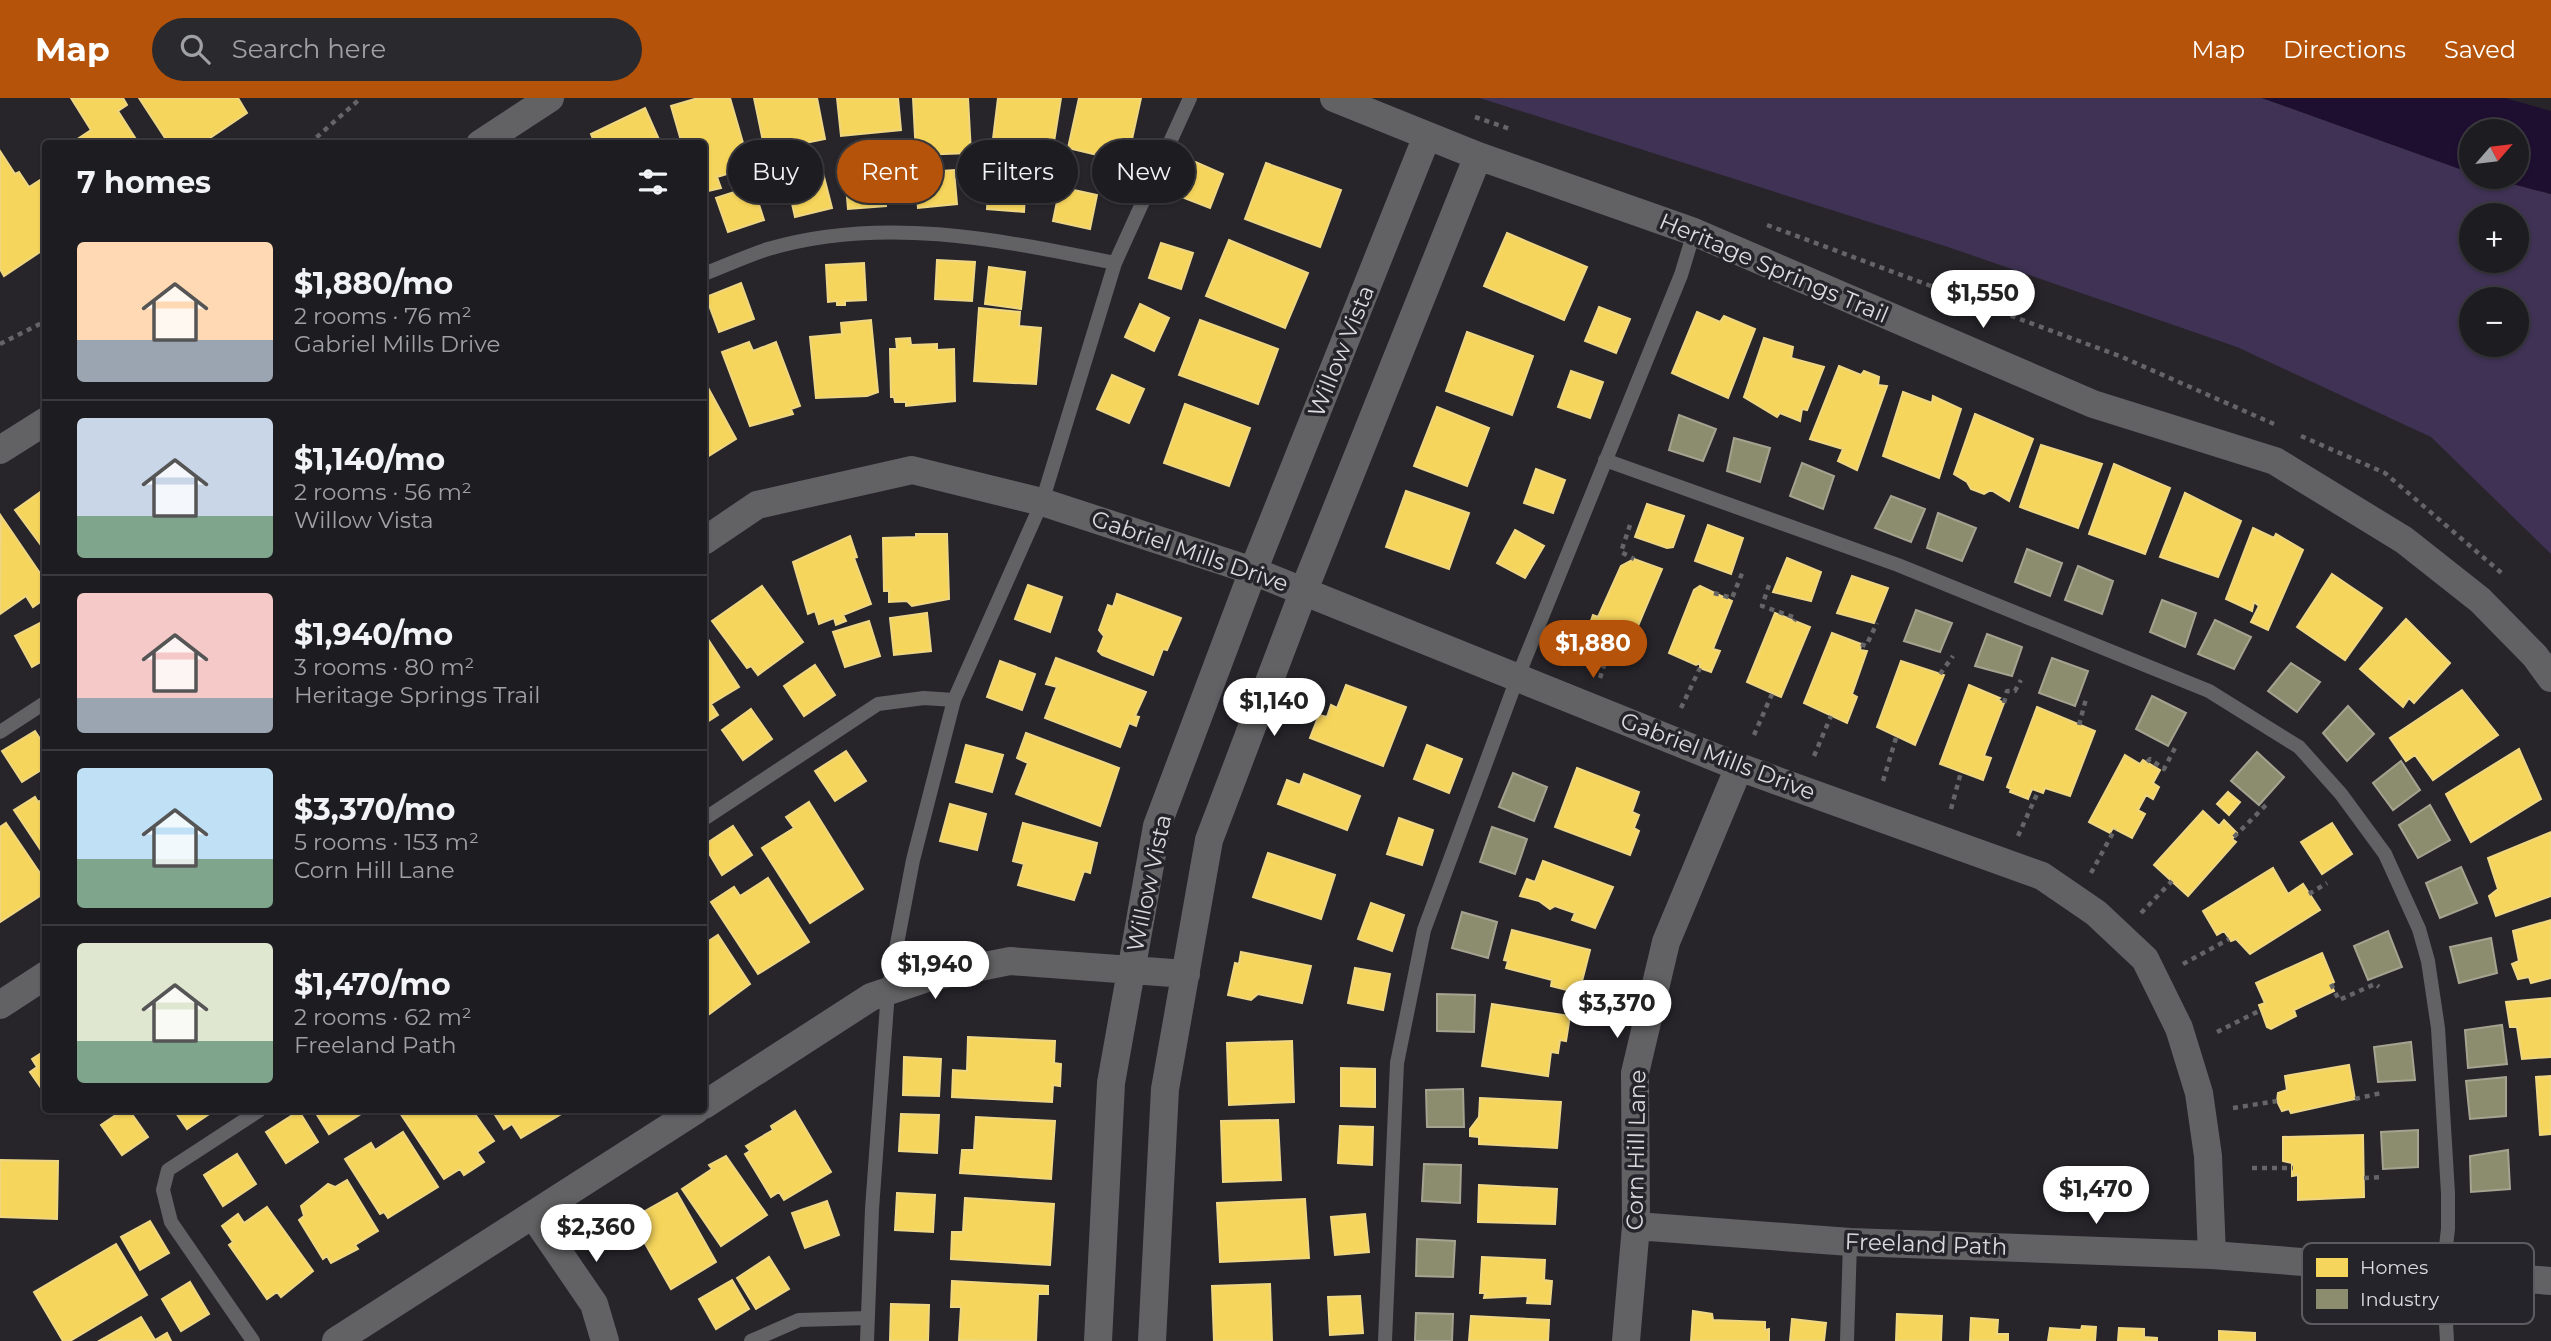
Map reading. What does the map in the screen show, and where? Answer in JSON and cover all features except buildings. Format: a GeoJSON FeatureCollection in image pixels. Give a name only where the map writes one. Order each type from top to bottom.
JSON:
{"type":"FeatureCollection","features":[{"type":"Feature","properties":{"kind":"street"},"geometry":{"type":"LineString","coordinates":[[486,140],[550,98]]}},
{"type":"Feature","properties":{"kind":"street","name":"Heritage Springs Trail"},"geometry":{"type":"LineString","coordinates":[[1334,98],[1478,156],[1694,232],[2093,404],[2275,461],[2404,540],[2469,591],[2535,656],[2551,678]]}},
{"type":"Feature","properties":{"kind":"street","name":"Willow Vista"},"geometry":{"type":"LineString","coordinates":[[1098,1341],[1111,1083],[1157,826],[1254,571],[1427,136]]}},
{"type":"Feature","properties":{"kind":"street"},"geometry":{"type":"LineString","coordinates":[[1152,1341],[1165,1089],[1209,840],[1304,590],[1478,156]]}},
{"type":"Feature","properties":{"kind":"street"},"geometry":{"type":"LineString","coordinates":[[0,450],[42,424]]}},
{"type":"Feature","properties":{"kind":"street","name":"Gabriel Mills Drive"},"geometry":{"type":"LineString","coordinates":[[707,539],[757,505],[912,470],[1042,502],[1254,571],[1739,767],[2042,876],[2095,913],[2145,959],[2179,1028],[2199,1093],[2208,1156],[2212,1255]]}},
{"type":"Feature","properties":{"kind":"street","name":"Corn Hill Lane"},"geometry":{"type":"LineString","coordinates":[[1626,1341],[1636,1226],[1635,1073],[1666,942],[1739,767]]}},
{"type":"Feature","properties":{"kind":"street"},"geometry":{"type":"LineString","coordinates":[[707,1103],[871,997],[930,976],[1010,961],[1186,974]]}},
{"type":"Feature","properties":{"kind":"street"},"geometry":{"type":"LineString","coordinates":[[0,1005],[42,978]]}},
{"type":"Feature","properties":{"kind":"street"},"geometry":{"type":"LineString","coordinates":[[336,1341],[691,1113]]}},
{"type":"Feature","properties":{"kind":"street"},"geometry":{"type":"LineString","coordinates":[[533,1215],[594,1304],[605,1341]]}},
{"type":"Feature","properties":{"kind":"street","name":"Freeland Path"},"geometry":{"type":"LineString","coordinates":[[1636,1226],[1850,1242],[2212,1255],[2302,1261]]}},
{"type":"Feature","properties":{"kind":"lane"},"geometry":{"type":"LineString","coordinates":[[867,1341],[888,991],[913,860],[954,700],[1042,502],[1115,263],[1190,98]]}},
{"type":"Feature","properties":{"kind":"lane"},"geometry":{"type":"LineString","coordinates":[[707,273],[769,249],[854,233],[932,232],[1014,243],[1115,263]]}},
{"type":"Feature","properties":{"kind":"lane"},"geometry":{"type":"LineString","coordinates":[[1385,1341],[1397,1063],[1424,930],[1518,676],[1681,275],[1694,232]]}},
{"type":"Feature","properties":{"kind":"lane"},"geometry":{"type":"LineString","coordinates":[[1605,460],[1898,565],[2209,691],[2299,747],[2341,794],[2385,855],[2419,929],[2436,1008],[2447,1172],[2446,1243]]}},
{"type":"Feature","properties":{"kind":"lane"},"geometry":{"type":"LineString","coordinates":[[707,817],[878,704],[924,698],[954,700]]}},
{"type":"Feature","properties":{"kind":"lane"},"geometry":{"type":"LineString","coordinates":[[0,733],[42,705]]}},
{"type":"Feature","properties":{"kind":"lane"},"geometry":{"type":"LineString","coordinates":[[253,1341],[172,1222],[163,1190],[167,1170],[255,1113]]}},
{"type":"Feature","properties":{"kind":"lane"},"geometry":{"type":"LineString","coordinates":[[1847,1341],[1850,1242]]}},
{"type":"Feature","properties":{"kind":"lane"},"geometry":{"type":"LineString","coordinates":[[751,1341],[799,1320],[868,1318]]}},
{"type":"Feature","properties":{"kind":"path"},"geometry":{"type":"LineString","coordinates":[[313,140],[360,98]]}},
{"type":"Feature","properties":{"kind":"path"},"geometry":{"type":"LineString","coordinates":[[1463,112],[1513,131]]}},
{"type":"Feature","properties":{"kind":"path"},"geometry":{"type":"LineString","coordinates":[[1756,221],[2122,357],[2285,429]]}},
{"type":"Feature","properties":{"kind":"path"},"geometry":{"type":"LineString","coordinates":[[0,344],[42,323]]}},
{"type":"Feature","properties":{"kind":"path"},"geometry":{"type":"LineString","coordinates":[[2297,434],[2385,473],[2506,577]]}},
{"type":"Feature","properties":{"kind":"path"},"geometry":{"type":"LineString","coordinates":[[1630,525],[1621,552],[1634,559]]}},
{"type":"Feature","properties":{"kind":"path"},"geometry":{"type":"LineString","coordinates":[[1714,593],[1732,598],[1743,571]]}},
{"type":"Feature","properties":{"kind":"path"},"geometry":{"type":"LineString","coordinates":[[1769,585],[1762,606],[1796,618],[1794,621]]}},
{"type":"Feature","properties":{"kind":"path"},"geometry":{"type":"LineString","coordinates":[[1861,644],[1866,646],[1877,623]]}},
{"type":"Feature","properties":{"kind":"path"},"geometry":{"type":"LineString","coordinates":[[1600,679],[1609,650],[1602,649],[1607,636]]}},
{"type":"Feature","properties":{"kind":"path"},"geometry":{"type":"LineString","coordinates":[[1940,674],[1954,656]]}},
{"type":"Feature","properties":{"kind":"path"},"geometry":{"type":"LineString","coordinates":[[1681,708],[1700,668]]}},
{"type":"Feature","properties":{"kind":"path"},"geometry":{"type":"LineString","coordinates":[[2004,703],[2007,691],[2015,691],[2021,680]]}},
{"type":"Feature","properties":{"kind":"path"},"geometry":{"type":"LineString","coordinates":[[1754,735],[1772,694]]}},
{"type":"Feature","properties":{"kind":"path"},"geometry":{"type":"LineString","coordinates":[[2080,725],[2086,699]]}},
{"type":"Feature","properties":{"kind":"path"},"geometry":{"type":"LineString","coordinates":[[1814,756],[1831,716]]}},
{"type":"Feature","properties":{"kind":"path"},"geometry":{"type":"LineString","coordinates":[[1883,781],[1896,738]]}},
{"type":"Feature","properties":{"kind":"path"},"geometry":{"type":"LineString","coordinates":[[2147,762],[2150,759],[2164,769],[2177,744]]}},
{"type":"Feature","properties":{"kind":"path"},"geometry":{"type":"LineString","coordinates":[[1950,810],[1961,772]]}},
{"type":"Feature","properties":{"kind":"path"},"geometry":{"type":"LineString","coordinates":[[2018,836],[2038,792]]}},
{"type":"Feature","properties":{"kind":"path"},"geometry":{"type":"LineString","coordinates":[[2234,837],[2267,804]]}},
{"type":"Feature","properties":{"kind":"path"},"geometry":{"type":"LineString","coordinates":[[2090,873],[2115,829]]}},
{"type":"Feature","properties":{"kind":"path"},"geometry":{"type":"LineString","coordinates":[[2140,914],[2172,881]]}},
{"type":"Feature","properties":{"kind":"path"},"geometry":{"type":"LineString","coordinates":[[2309,894],[2327,883]]}},
{"type":"Feature","properties":{"kind":"path"},"geometry":{"type":"LineString","coordinates":[[2183,964],[2229,939]]}},
{"type":"Feature","properties":{"kind":"path"},"geometry":{"type":"LineString","coordinates":[[2331,984],[2339,1000],[2375,984],[2379,987]]}},
{"type":"Feature","properties":{"kind":"path"},"geometry":{"type":"LineString","coordinates":[[2217,1032],[2261,1010]]}},
{"type":"Feature","properties":{"kind":"path"},"geometry":{"type":"LineString","coordinates":[[2355,1099],[2381,1093]]}},
{"type":"Feature","properties":{"kind":"path"},"geometry":{"type":"LineString","coordinates":[[2232,1108],[2277,1101]]}},
{"type":"Feature","properties":{"kind":"path"},"geometry":{"type":"LineString","coordinates":[[2252,1168],[2293,1168]]}},
{"type":"Feature","properties":{"kind":"path"},"geometry":{"type":"LineString","coordinates":[[2364,1178],[2383,1177]]}},
{"type":"Feature","properties":{"kind":"shaded area"},"geometry":{"type":"Polygon","coordinates":[[[1480,98],[2262,98],[2459,169],[2459,189],[2529,188],[2551,194],[2551,554],[2431,437],[2237,347],[1948,247],[1480,98]]]}},
{"type":"Feature","properties":{"kind":"shaded area"},"geometry":{"type":"Polygon","coordinates":[[[2262,98],[2505,98],[2551,111],[2551,194],[2529,188],[2529,119],[2459,119],[2459,169],[2262,98]]]}}]}
